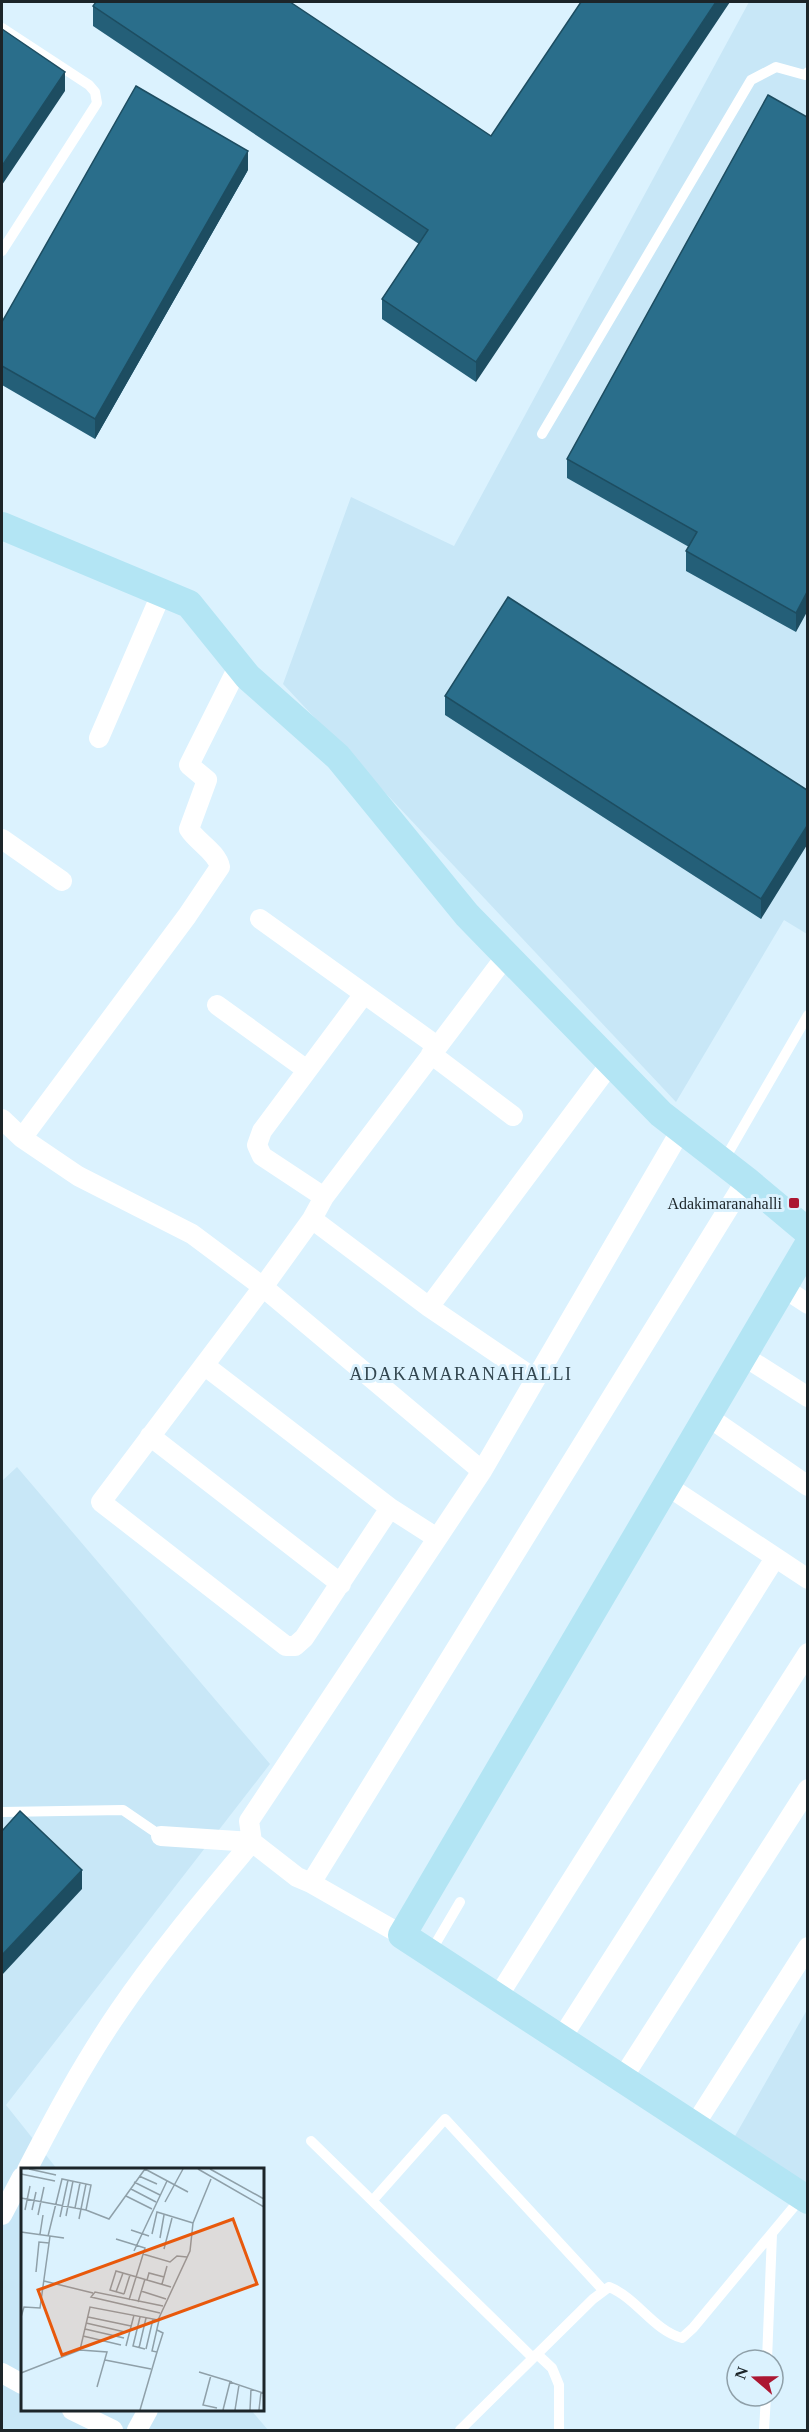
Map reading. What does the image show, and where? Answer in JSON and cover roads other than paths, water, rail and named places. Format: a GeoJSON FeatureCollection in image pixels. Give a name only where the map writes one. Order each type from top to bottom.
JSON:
{"type":"FeatureCollection","features":[{"type":"Feature","properties":{"kind":"street"},"geometry":{"type":"LineString","coordinates":[[2,526],[189,604],[248,677],[338,757],[467,915],[661,1114],[746,1180],[807,1232]]}},
{"type":"Feature","properties":{"kind":"street"},"geometry":{"type":"LineString","coordinates":[[99,738],[162,592]]}},
{"type":"Feature","properties":{"kind":"street"},"geometry":{"type":"LineString","coordinates":[[22,1137],[180,925],[220,867],[219,861],[193,836],[189,829],[207,780],[189,765],[239,665]]}},
{"type":"Feature","properties":{"kind":"street"},"geometry":{"type":"LineString","coordinates":[[2,839],[62,881]]}},
{"type":"Feature","properties":{"kind":"street"},"geometry":{"type":"LineString","coordinates":[[260,919],[364,994],[513,1116]]}},
{"type":"Feature","properties":{"kind":"street"},"geometry":{"type":"LineString","coordinates":[[390,1509],[304,1638],[295,1646],[286,1646],[101,1502],[263,1287],[312,1219],[324,1197],[507,956]]}},
{"type":"Feature","properties":{"kind":"street"},"geometry":{"type":"LineString","coordinates":[[324,1197],[262,1156],[257,1145],[262,1131],[364,994]]}},
{"type":"Feature","properties":{"kind":"street"},"geometry":{"type":"LineString","coordinates":[[217,1005],[307,1070]]}},
{"type":"Feature","properties":{"kind":"street"},"geometry":{"type":"LineString","coordinates":[[429,1307],[611,1063]]}},
{"type":"Feature","properties":{"kind":"street"},"geometry":{"type":"LineString","coordinates":[[2,1119],[22,1137],[78,1176],[192,1234],[263,1287],[482,1471]]}},
{"type":"Feature","properties":{"kind":"street"},"geometry":{"type":"LineString","coordinates":[[28,2168],[72,2084],[119,2011],[177,1933],[252,1842],[249,1821],[482,1471],[681,1130]]}},
{"type":"Feature","properties":{"kind":"street"},"geometry":{"type":"LineString","coordinates":[[310,1883],[746,1180]]}},
{"type":"Feature","properties":{"kind":"street"},"geometry":{"type":"LineString","coordinates":[[312,1219],[429,1307],[536,1379]]}},
{"type":"Feature","properties":{"kind":"street"},"geometry":{"type":"LineString","coordinates":[[402,1935],[807,1245]]}},
{"type":"Feature","properties":{"kind":"street"},"geometry":{"type":"LineString","coordinates":[[782,1287],[807,1304]]}},
{"type":"Feature","properties":{"kind":"street"},"geometry":{"type":"LineString","coordinates":[[742,1355],[807,1397]]}},
{"type":"Feature","properties":{"kind":"street"},"geometry":{"type":"LineString","coordinates":[[204,1365],[390,1509],[437,1538]]}},
{"type":"Feature","properties":{"kind":"street"},"geometry":{"type":"LineString","coordinates":[[707,1416],[807,1486]]}},
{"type":"Feature","properties":{"kind":"street"},"geometry":{"type":"LineString","coordinates":[[150,1436],[341,1584]]}},
{"type":"Feature","properties":{"kind":"street"},"geometry":{"type":"LineString","coordinates":[[666,1485],[807,1579]]}},
{"type":"Feature","properties":{"kind":"street"},"geometry":{"type":"LineString","coordinates":[[497,1998],[775,1558]]}},
{"type":"Feature","properties":{"kind":"street"},"geometry":{"type":"LineString","coordinates":[[561,2039],[807,1653]]}},
{"type":"Feature","properties":{"kind":"street"},"geometry":{"type":"LineString","coordinates":[[622,2079],[807,1789]]}},
{"type":"Feature","properties":{"kind":"street"},"geometry":{"type":"LineString","coordinates":[[161,1836],[252,1842],[297,1877],[402,1935],[805,2199]]}},
{"type":"Feature","properties":{"kind":"street"},"geometry":{"type":"LineString","coordinates":[[694,2126],[807,1947]]}},
{"type":"Feature","properties":{"kind":"street"},"geometry":{"type":"LineString","coordinates":[[2,2215],[21,2179]]}},
{"type":"Feature","properties":{"kind":"street"},"geometry":{"type":"LineString","coordinates":[[2,2373],[21,2383]]}},
{"type":"Feature","properties":{"kind":"street"},"geometry":{"type":"LineString","coordinates":[[137,2430],[147,2411]]}},
{"type":"Feature","properties":{"kind":"street"},"geometry":{"type":"LineString","coordinates":[[80,2418],[113,2430]]}},
{"type":"Feature","properties":{"kind":"lane"},"geometry":{"type":"LineString","coordinates":[[2,28],[89,85],[95,92],[97,102],[2,251]]}},
{"type":"Feature","properties":{"kind":"lane"},"geometry":{"type":"LineString","coordinates":[[542,434],[751,80],[776,67],[807,75]]}},
{"type":"Feature","properties":{"kind":"lane"},"geometry":{"type":"LineString","coordinates":[[723,1162],[807,1015]]}},
{"type":"Feature","properties":{"kind":"lane"},"geometry":{"type":"LineString","coordinates":[[2,1812],[123,1810],[161,1836]]}},
{"type":"Feature","properties":{"kind":"lane"},"geometry":{"type":"LineString","coordinates":[[429,1953],[460,1902]]}},
{"type":"Feature","properties":{"kind":"lane"},"geometry":{"type":"LineString","coordinates":[[373,2200],[445,2119],[603,2290]]}},
{"type":"Feature","properties":{"kind":"lane"},"geometry":{"type":"LineString","coordinates":[[311,2141],[535,2356],[552,2368],[559,2385],[559,2430]]}},
{"type":"Feature","properties":{"kind":"lane"},"geometry":{"type":"LineString","coordinates":[[460,2430],[603,2290],[609,2287],[620,2292],[670,2334],[682,2338],[693,2328],[772,2233],[805,2199]]}},
{"type":"Feature","properties":{"kind":"lane"},"geometry":{"type":"LineString","coordinates":[[767,2348],[772,2233]]}},
{"type":"Feature","properties":{"kind":"lane"},"geometry":{"type":"LineString","coordinates":[[765,2430],[766,2408]]}},
{"type":"Feature","properties":{"kind":"place","name":"Adakimaranahalli"},"geometry":{"type":"Point","coordinates":[794,1203]}},
{"type":"Feature","properties":{"kind":"district","name":"ADAKAMARANAHALLI"},"geometry":{"type":"Point","coordinates":[461,1374]}}]}
